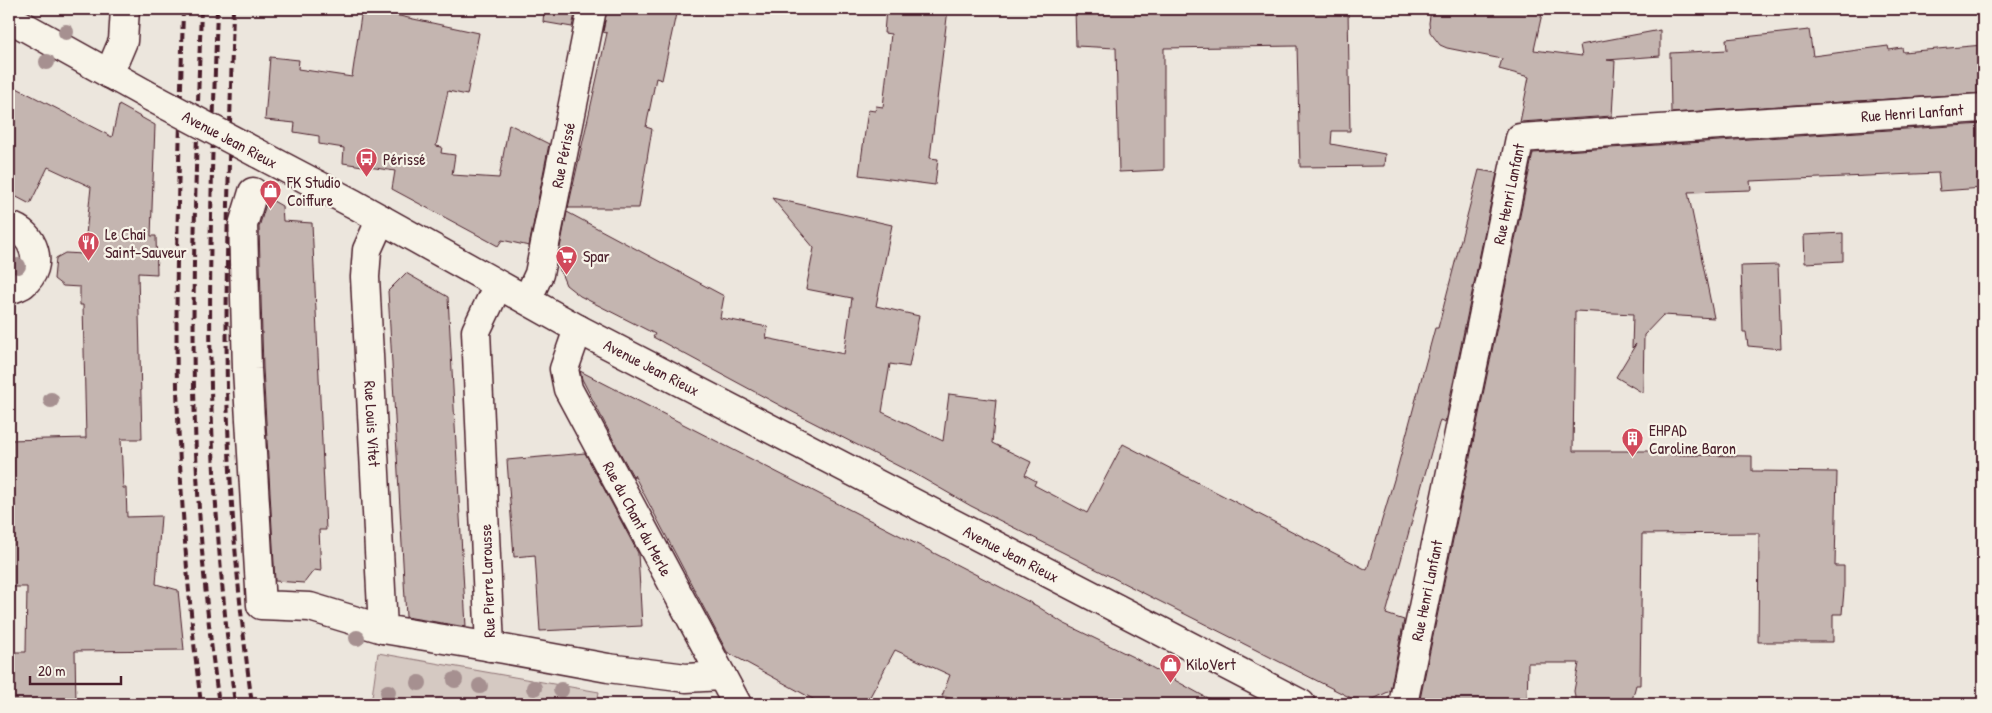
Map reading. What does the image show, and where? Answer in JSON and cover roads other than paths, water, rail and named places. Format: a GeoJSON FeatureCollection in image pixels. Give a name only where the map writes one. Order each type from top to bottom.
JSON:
{"type":"FeatureCollection","features":[{"type":"Feature","properties":{"kind":"street"},"geometry":{"type":"LineString","coordinates":[[109,74],[123,41],[125,9]]}},
{"type":"Feature","properties":{"kind":"street","name":"Rue Périssé"},"geometry":{"type":"LineString","coordinates":[[527,300],[539,274],[592,9]]}},
{"type":"Feature","properties":{"kind":"street","name":"Avenue Jean Rieux"},"geometry":{"type":"LineString","coordinates":[[9,18],[151,97],[381,219],[578,329],[1301,704]]}},
{"type":"Feature","properties":{"kind":"street","name":"Rue Henri Lanfant"},"geometry":{"type":"LineString","coordinates":[[1403,704],[1520,138],[1983,108]]}},
{"type":"Feature","properties":{"kind":"street"},"geometry":{"type":"LineString","coordinates":[[252,192],[242,225],[247,369],[261,605],[310,607],[383,629],[490,647]]}},
{"type":"Feature","properties":{"kind":"street","name":"Rue Louis Vitet"},"geometry":{"type":"LineString","coordinates":[[381,219],[367,250],[365,277],[383,629]]}},
{"type":"Feature","properties":{"kind":"street"},"geometry":{"type":"LineString","coordinates":[[9,226],[18,228],[31,240],[36,255],[34,271],[23,284],[9,290]]}},
{"type":"Feature","properties":{"kind":"street","name":"Rue Pierre Larousse"},"geometry":{"type":"LineString","coordinates":[[498,285],[476,331],[490,647],[608,668],[686,678],[722,676]]}},
{"type":"Feature","properties":{"kind":"street","name":"Rue du Chant du Merle"},"geometry":{"type":"LineString","coordinates":[[578,329],[564,369],[568,389],[737,704]]}},
{"type":"Feature","properties":{"kind":"railway"},"geometry":{"type":"LineString","coordinates":[[183,9],[177,245],[177,387],[185,546],[201,704]]}},
{"type":"Feature","properties":{"kind":"railway"},"geometry":{"type":"LineString","coordinates":[[201,9],[194,245],[194,387],[202,546],[219,704]]}},
{"type":"Feature","properties":{"kind":"railway"},"geometry":{"type":"LineString","coordinates":[[217,9],[211,245],[211,387],[219,546],[235,704]]}},
{"type":"Feature","properties":{"kind":"railway"},"geometry":{"type":"LineString","coordinates":[[233,9],[227,245],[228,427],[235,546],[252,704]]}},
{"type":"Feature","properties":{"kind":"place","name":"Périssé"},"geometry":{"type":"Point","coordinates":[367,178]}},
{"type":"Feature","properties":{"kind":"place","name":"FK Studio Coiffure"},"geometry":{"type":"Point","coordinates":[271,210]}},
{"type":"Feature","properties":{"kind":"place","name":"Le Chai Saint-Sauveur"},"geometry":{"type":"Point","coordinates":[89,262]}},
{"type":"Feature","properties":{"kind":"place","name":"Spar"},"geometry":{"type":"Point","coordinates":[567,275]}},
{"type":"Feature","properties":{"kind":"place","name":"EHPAD Caroline Baron"},"geometry":{"type":"Point","coordinates":[1633,458]}},
{"type":"Feature","properties":{"kind":"place","name":"KiloVert"},"geometry":{"type":"Point","coordinates":[1170,683]}}]}
